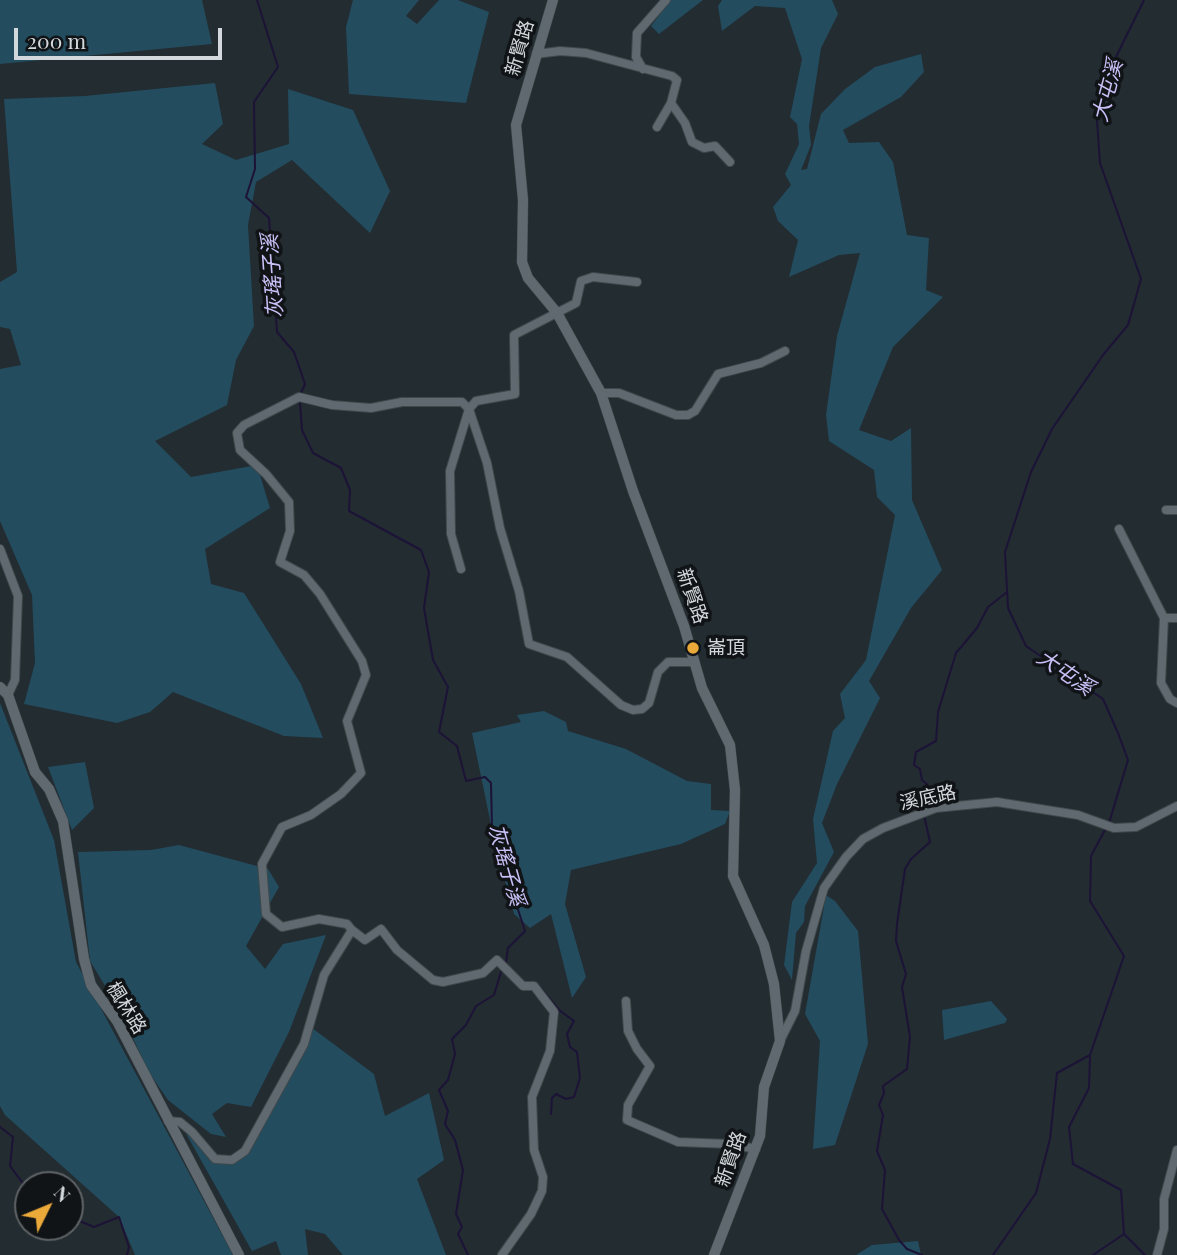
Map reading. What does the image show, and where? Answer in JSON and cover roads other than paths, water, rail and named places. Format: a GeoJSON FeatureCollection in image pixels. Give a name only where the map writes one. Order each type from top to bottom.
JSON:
{"type":"FeatureCollection","features":[{"type":"Feature","properties":{"kind":"street","name":"新賢路"},"geometry":{"type":"LineString","coordinates":[[553,0],[516,125],[523,200],[522,262],[528,278],[557,313],[601,393],[702,688],[730,745],[735,790],[733,876],[767,955],[774,984],[780,1041],[764,1087],[757,1149],[714,1255]]}},
{"type":"Feature","properties":{"kind":"street"},"geometry":{"type":"LineString","coordinates":[[643,69],[636,58],[637,33],[666,0]]}},
{"type":"Feature","properties":{"kind":"street"},"geometry":{"type":"LineString","coordinates":[[536,54],[560,51],[586,53],[657,71],[677,80],[671,103],[657,127]]}},
{"type":"Feature","properties":{"kind":"street"},"geometry":{"type":"LineString","coordinates":[[671,103],[685,123],[692,142],[704,148],[715,146],[730,162]]}},
{"type":"Feature","properties":{"kind":"street"},"geometry":{"type":"LineString","coordinates":[[461,569],[451,534],[450,471],[468,409],[475,401],[514,394],[514,335],[576,303],[578,286],[586,279],[637,282]]}},
{"type":"Feature","properties":{"kind":"street"},"geometry":{"type":"LineString","coordinates":[[601,393],[620,393],[676,415],[688,415],[695,411],[718,374],[761,363],[785,351]]}},
{"type":"Feature","properties":{"kind":"street"},"geometry":{"type":"LineString","coordinates":[[502,1255],[531,1214],[542,1191],[542,1177],[534,1150],[532,1097],[550,1051],[554,1012],[534,985],[523,986],[497,960],[483,973],[443,982],[433,981],[397,950],[381,929],[365,940],[347,924],[319,919],[282,927],[266,914],[262,864],[282,827],[311,815],[341,794],[361,773],[347,721],[366,675],[362,661],[320,594],[304,575],[279,562],[290,531],[289,502],[266,474],[240,450],[237,433],[244,425],[299,397],[332,405],[371,408],[402,402],[462,402],[468,409],[487,463],[500,528],[519,591],[529,643],[567,657],[621,705],[633,710],[642,709],[649,703],[658,672],[668,662],[695,662]]}},
{"type":"Feature","properties":{"kind":"street"},"geometry":{"type":"LineString","coordinates":[[1166,510],[1177,510]]}},
{"type":"Feature","properties":{"kind":"street"},"geometry":{"type":"LineString","coordinates":[[1119,530],[1164,618],[1161,683],[1170,699],[1177,703]]}},
{"type":"Feature","properties":{"kind":"street"},"geometry":{"type":"LineString","coordinates":[[0,549],[18,596],[15,680],[8,695]]}},
{"type":"Feature","properties":{"kind":"street"},"geometry":{"type":"LineString","coordinates":[[1164,618],[1177,618]]}},
{"type":"Feature","properties":{"kind":"street","name":"楓林路"},"geometry":{"type":"LineString","coordinates":[[0,687],[8,695],[36,772],[49,789],[63,821],[77,898],[84,959],[91,985],[117,1021],[239,1255]]}},
{"type":"Feature","properties":{"kind":"street","name":"溪底路"},"geometry":{"type":"LineString","coordinates":[[780,1041],[795,1011],[809,939],[824,888],[832,873],[863,839],[897,820],[923,811],[997,802],[1078,815],[1114,828],[1141,826],[1177,806]]}},
{"type":"Feature","properties":{"kind":"street"},"geometry":{"type":"LineString","coordinates":[[168,1121],[180,1122],[215,1159],[232,1160],[245,1152],[304,1044],[324,975],[352,930]]}},
{"type":"Feature","properties":{"kind":"street"},"geometry":{"type":"LineString","coordinates":[[626,1001],[628,1031],[636,1049],[650,1066],[628,1105],[627,1119],[678,1142],[730,1144],[757,1149]]}},
{"type":"Feature","properties":{"kind":"street"},"geometry":{"type":"LineString","coordinates":[[1157,1255],[1164,1229],[1164,1199],[1177,1150]]}},
{"type":"Feature","properties":{"kind":"waterway","name":"灰瑤子溪"},"geometry":{"type":"LineString","coordinates":[[257,0],[278,67],[254,102],[255,169],[246,197],[269,218],[277,332],[294,352],[305,384],[301,393]]}},
{"type":"Feature","properties":{"kind":"waterway","name":"大屯溪"},"geometry":{"type":"LineString","coordinates":[[1109,823],[1128,760],[1118,733],[1103,699],[1026,646],[1008,608],[1005,552],[1031,472],[1052,429],[1103,355],[1128,325],[1141,279],[1100,163],[1097,121],[1113,63],[1144,0]]}},
{"type":"Feature","properties":{"kind":"waterway","name":"灰瑤子溪"},"geometry":{"type":"LineString","coordinates":[[300,403],[302,430],[313,453],[341,468],[350,490],[349,511],[421,550],[429,572],[424,608],[433,660],[448,687],[439,732],[457,746],[466,781],[485,777],[491,783],[492,828],[507,859],[511,888],[525,931],[508,948],[506,962]]}},
{"type":"Feature","properties":{"kind":"waterway"},"geometry":{"type":"LineString","coordinates":[[922,810],[918,800],[927,784],[922,780],[920,769],[914,765],[916,752],[936,741],[938,712],[956,653],[977,628],[988,607],[1007,592]]}},
{"type":"Feature","properties":{"kind":"waterway"},"geometry":{"type":"LineString","coordinates":[[922,1255],[907,1249],[899,1240],[882,1209],[885,1170],[877,1151],[883,1115],[879,1105],[884,1093],[883,1086],[907,1069],[910,1037],[902,987],[906,974],[896,941],[897,924],[905,869],[911,859],[930,842],[924,815]]}},
{"type":"Feature","properties":{"kind":"waterway","name":"大屯溪"},"geometry":{"type":"LineString","coordinates":[[993,1255],[1036,1193],[1050,1139],[1057,1073],[1090,1055],[1124,956],[1090,901],[1091,856],[1106,828]]}},
{"type":"Feature","properties":{"kind":"waterway","name":"灰瑤子溪"},"geometry":{"type":"LineString","coordinates":[[468,1255],[458,1234],[462,1227],[456,1214],[463,1170],[455,1140],[445,1124],[448,1111],[439,1090],[448,1080],[455,1054],[452,1039],[466,1025],[476,1006],[494,995],[501,972]]}},
{"type":"Feature","properties":{"kind":"waterway"},"geometry":{"type":"LineString","coordinates":[[538,985],[559,1010],[574,1021],[567,1034],[570,1047],[577,1052],[580,1078],[574,1097],[566,1099],[556,1094],[552,1098],[551,1114]]}},
{"type":"Feature","properties":{"kind":"waterway"},"geometry":{"type":"LineString","coordinates":[[1090,1057],[1089,1088],[1069,1127],[1073,1164],[1121,1190],[1124,1234],[1145,1255]]}},
{"type":"Feature","properties":{"kind":"waterway"},"geometry":{"type":"LineString","coordinates":[[0,1127],[13,1137],[10,1166],[14,1171]]}},
{"type":"Feature","properties":{"kind":"waterway"},"geometry":{"type":"LineString","coordinates":[[84,1223],[94,1227],[119,1217],[129,1247],[127,1255]]}},
{"type":"Feature","properties":{"kind":"waterway"},"geometry":{"type":"LineString","coordinates":[[1093,1255],[1124,1234]]}},
{"type":"Feature","properties":{"kind":"place","name":"崙頂"},"geometry":{"type":"Point","coordinates":[693,648]}}]}
